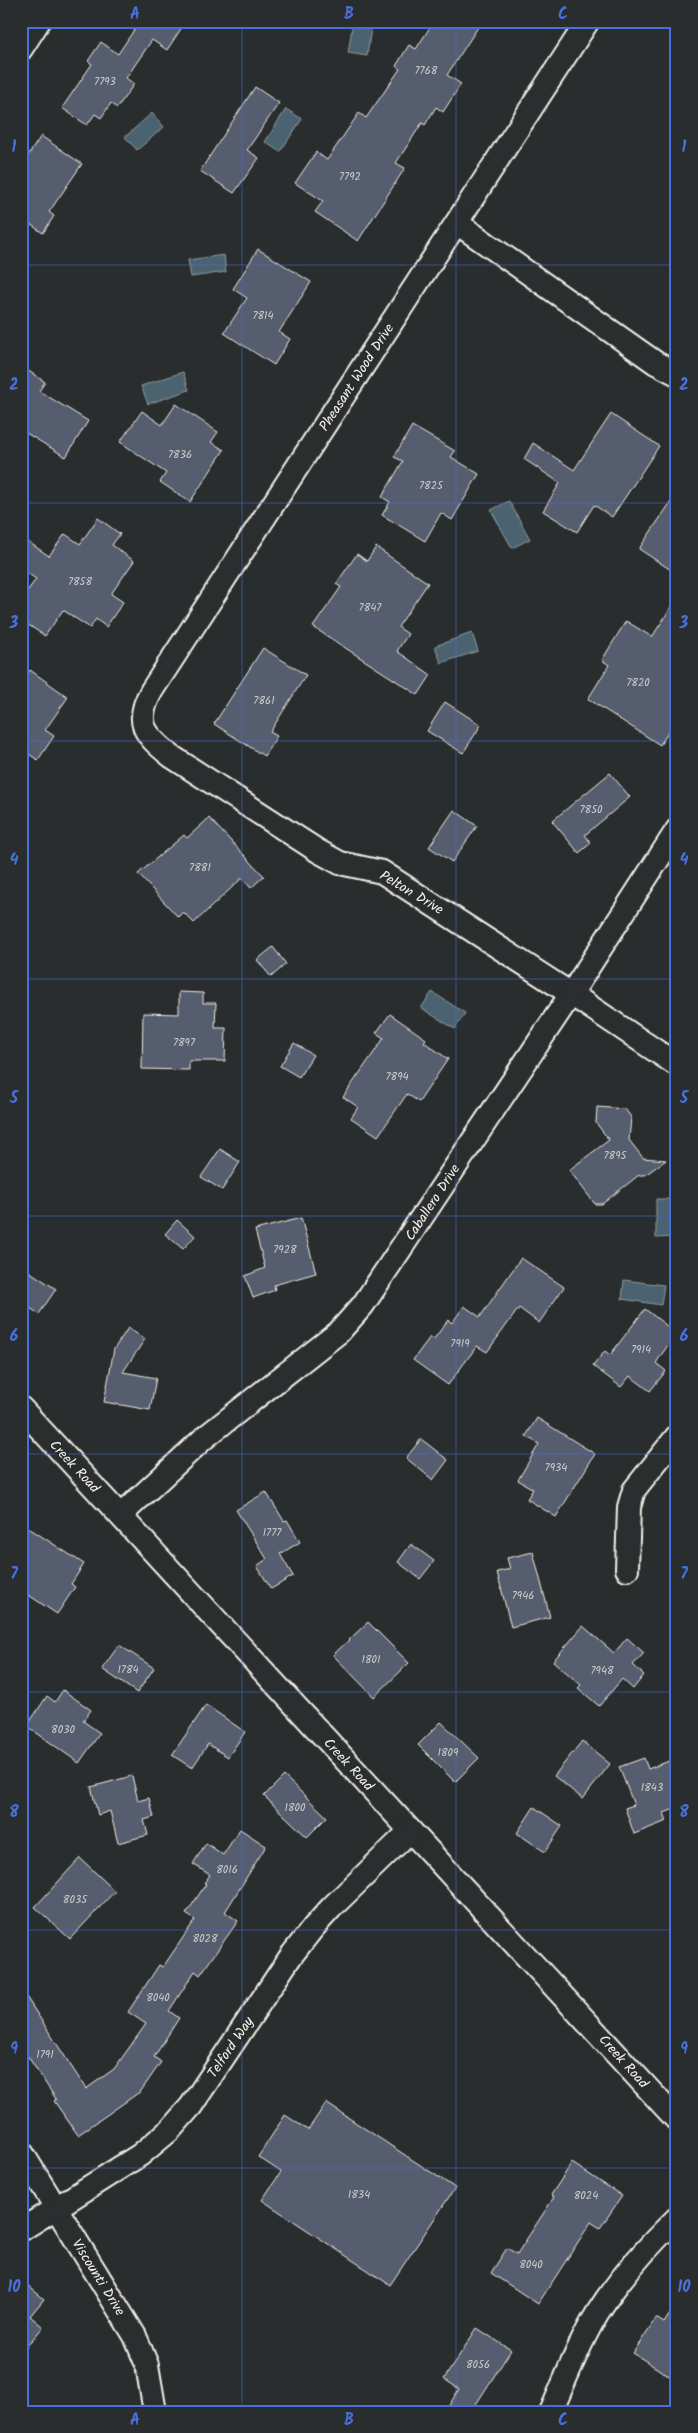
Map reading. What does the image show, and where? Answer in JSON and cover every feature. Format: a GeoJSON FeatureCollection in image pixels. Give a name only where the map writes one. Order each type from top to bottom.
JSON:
{"type":"FeatureCollection","features":[{"type":"Feature","properties":{"kind":"street"},"geometry":{"type":"LineString","coordinates":[[21,49],[39,21]]}},
{"type":"Feature","properties":{"kind":"street","name":"Pheasant Wood Drive"},"geometry":{"type":"LineString","coordinates":[[149,738],[144,727],[143,714],[146,700],[152,690],[588,21]]}},
{"type":"Feature","properties":{"kind":"street"},"geometry":{"type":"LineString","coordinates":[[457,223],[656,363],[677,374]]}},
{"type":"Feature","properties":{"kind":"street","name":"Pelton Drive"},"geometry":{"type":"LineString","coordinates":[[149,738],[171,756],[318,851],[340,863],[382,872],[677,1065]]}},
{"type":"Feature","properties":{"kind":"street","name":"Caballero Drive"},"geometry":{"type":"LineString","coordinates":[[121,1515],[203,1439],[340,1332],[363,1304],[571,994],[677,830]]}},
{"type":"Feature","properties":{"kind":"street","name":"Creek Road"},"geometry":{"type":"LineString","coordinates":[[21,1408],[677,2120]]}},
{"type":"Feature","properties":{"kind":"street"},"geometry":{"type":"LineString","coordinates":[[627,1569],[628,1507],[634,1490],[677,1436]]}},
{"type":"Feature","properties":{"kind":"street","name":"Telford Way"},"geometry":{"type":"LineString","coordinates":[[21,2230],[58,2209],[140,2156],[170,2130],[191,2106],[291,1956],[313,1928],[410,1831]]}},
{"type":"Feature","properties":{"kind":"street","name":"Viscounti Drive"},"geometry":{"type":"LineString","coordinates":[[21,2151],[135,2336],[147,2365],[155,2412]]}},
{"type":"Feature","properties":{"kind":"street"},"geometry":{"type":"LineString","coordinates":[[551,2412],[580,2345],[598,2312],[623,2276],[651,2243],[677,2218]]}},
{"type":"Feature","properties":{"kind":"water"},"geometry":{"type":"Polygon","coordinates":[[[353,21],[372,21],[367,56],[348,53],[353,21]]]}},
{"type":"Feature","properties":{"kind":"water"},"geometry":{"type":"Polygon","coordinates":[[[286,109],[302,119],[280,152],[265,142],[286,109]]]}},
{"type":"Feature","properties":{"kind":"water"},"geometry":{"type":"Polygon","coordinates":[[[152,113],[164,127],[137,150],[125,137],[152,113]]]}},
{"type":"Feature","properties":{"kind":"water"},"geometry":{"type":"Polygon","coordinates":[[[224,255],[226,272],[191,277],[188,260],[224,255]]]}},
{"type":"Feature","properties":{"kind":"water"},"geometry":{"type":"Polygon","coordinates":[[[183,372],[189,390],[148,404],[141,386],[183,372]]]}},
{"type":"Feature","properties":{"kind":"water"},"geometry":{"type":"Polygon","coordinates":[[[509,501],[530,539],[512,548],[491,510],[509,501]]]}},
{"type":"Feature","properties":{"kind":"water"},"geometry":{"type":"Polygon","coordinates":[[[472,633],[478,651],[441,663],[435,646],[472,633]]]}},
{"type":"Feature","properties":{"kind":"water"},"geometry":{"type":"Polygon","coordinates":[[[432,992],[465,1013],[455,1029],[421,1008],[432,992]]]}},
{"type":"Feature","properties":{"kind":"water"},"geometry":{"type":"Polygon","coordinates":[[[656,1199],[673,1199],[673,1237],[656,1238],[656,1199]]]}},
{"type":"Feature","properties":{"kind":"water"},"geometry":{"type":"Polygon","coordinates":[[[624,1280],[664,1285],[661,1305],[622,1299],[624,1280]]]}},
{"type":"Feature","properties":{"kind":"building"},"geometry":{"type":"Polygon","coordinates":[[[140,21],[186,21],[167,50],[152,40],[126,78],[134,84],[117,108],[111,103],[101,118],[95,114],[87,125],[62,108],[92,64],[88,61],[101,42],[118,54],[140,21]]]}},
{"type":"Feature","properties":{"kind":"building"},"geometry":{"type":"Polygon","coordinates":[[[434,21],[482,21],[447,75],[461,84],[443,112],[436,107],[425,125],[422,123],[396,163],[405,168],[358,241],[315,212],[323,201],[295,183],[316,152],[327,160],[359,113],[366,118],[400,69],[396,66],[409,45],[416,49],[434,21]]]}},
{"type":"Feature","properties":{"kind":"building"},"geometry":{"type":"Polygon","coordinates":[[[255,87],[279,103],[247,150],[259,158],[234,193],[200,171],[255,87]]]}},
{"type":"Feature","properties":{"kind":"building"},"geometry":{"type":"Polygon","coordinates":[[[41,136],[82,164],[49,212],[54,216],[43,233],[21,218],[21,166],[41,136]]]}},
{"type":"Feature","properties":{"kind":"building"},"geometry":{"type":"Polygon","coordinates":[[[258,249],[311,282],[279,332],[290,339],[274,365],[224,333],[247,298],[233,289],[258,249]]]}},
{"type":"Feature","properties":{"kind":"building"},"geometry":{"type":"Polygon","coordinates":[[[21,366],[45,382],[39,391],[88,421],[66,457],[21,430],[21,366]]]}},
{"type":"Feature","properties":{"kind":"building"},"geometry":{"type":"Polygon","coordinates":[[[176,404],[218,432],[211,442],[224,450],[190,502],[160,482],[166,473],[120,442],[142,411],[162,425],[176,404]]]}},
{"type":"Feature","properties":{"kind":"building"},"geometry":{"type":"Polygon","coordinates":[[[611,414],[659,446],[612,517],[594,505],[577,532],[543,511],[560,483],[524,459],[533,443],[574,470],[611,414]]]}},
{"type":"Feature","properties":{"kind":"building"},"geometry":{"type":"Polygon","coordinates":[[[412,426],[455,451],[451,457],[479,474],[452,520],[441,513],[425,541],[382,515],[390,502],[382,497],[403,461],[394,457],[412,426]]]}},
{"type":"Feature","properties":{"kind":"building"},"geometry":{"type":"Polygon","coordinates":[[[677,493],[677,574],[639,549],[677,493]]]}},
{"type":"Feature","properties":{"kind":"building"},"geometry":{"type":"Polygon","coordinates":[[[98,518],[120,534],[112,545],[134,561],[111,594],[123,602],[106,627],[96,619],[90,628],[63,610],[45,636],[21,620],[21,600],[36,579],[21,569],[21,537],[49,556],[65,534],[80,544],[98,518]]]}},
{"type":"Feature","properties":{"kind":"building"},"geometry":{"type":"Polygon","coordinates":[[[376,547],[428,583],[398,627],[408,634],[397,651],[431,675],[418,695],[313,627],[341,587],[336,584],[357,554],[367,561],[376,547]]]}},
{"type":"Feature","properties":{"kind":"building"},"geometry":{"type":"Polygon","coordinates":[[[677,598],[677,718],[660,745],[588,699],[609,665],[602,660],[626,621],[652,637],[677,598]]]}},
{"type":"Feature","properties":{"kind":"building"},"geometry":{"type":"Polygon","coordinates":[[[263,648],[306,675],[270,732],[277,736],[264,756],[214,724],[263,648]]]}},
{"type":"Feature","properties":{"kind":"building"},"geometry":{"type":"Polygon","coordinates":[[[30,670],[68,697],[45,730],[54,736],[38,760],[21,749],[21,683],[30,670]]]}},
{"type":"Feature","properties":{"kind":"building"},"geometry":{"type":"Polygon","coordinates":[[[445,702],[481,725],[463,753],[427,731],[445,702]]]}},
{"type":"Feature","properties":{"kind":"building"},"geometry":{"type":"Polygon","coordinates":[[[610,773],[630,797],[585,835],[591,843],[579,853],[552,821],[610,773]]]}},
{"type":"Feature","properties":{"kind":"building"},"geometry":{"type":"Polygon","coordinates":[[[454,810],[477,826],[452,862],[429,847],[454,810]]]}},
{"type":"Feature","properties":{"kind":"building"},"geometry":{"type":"Polygon","coordinates":[[[209,818],[264,876],[251,888],[242,878],[194,923],[183,912],[178,917],[138,874],[184,835],[187,838],[209,818]]]}},
{"type":"Feature","properties":{"kind":"building"},"geometry":{"type":"Polygon","coordinates":[[[273,947],[286,964],[271,977],[257,960],[273,947]]]}},
{"type":"Feature","properties":{"kind":"building"},"geometry":{"type":"Polygon","coordinates":[[[179,992],[203,993],[203,1003],[216,1003],[215,1028],[226,1028],[225,1061],[189,1061],[189,1070],[142,1069],[143,1013],[179,1014],[179,992]]]}},
{"type":"Feature","properties":{"kind":"building"},"geometry":{"type":"Polygon","coordinates":[[[390,1014],[426,1039],[424,1042],[448,1059],[419,1102],[407,1094],[378,1136],[351,1118],[358,1107],[343,1097],[384,1038],[376,1033],[390,1014]]]}},
{"type":"Feature","properties":{"kind":"building"},"geometry":{"type":"Polygon","coordinates":[[[294,1043],[313,1055],[299,1077],[280,1066],[294,1043]]]}},
{"type":"Feature","properties":{"kind":"building"},"geometry":{"type":"Polygon","coordinates":[[[597,1107],[625,1109],[631,1117],[629,1140],[643,1158],[666,1160],[645,1175],[639,1175],[602,1204],[595,1204],[569,1170],[609,1140],[596,1123],[597,1107]]]}},
{"type":"Feature","properties":{"kind":"building"},"geometry":{"type":"Polygon","coordinates":[[[220,1149],[240,1162],[222,1190],[201,1177],[220,1149]]]}},
{"type":"Feature","properties":{"kind":"building"},"geometry":{"type":"Polygon","coordinates":[[[301,1218],[316,1273],[274,1285],[275,1290],[253,1298],[245,1276],[265,1268],[255,1230],[301,1218]]]}},
{"type":"Feature","properties":{"kind":"building"},"geometry":{"type":"Polygon","coordinates":[[[177,1220],[195,1236],[183,1249],[165,1234],[177,1220]]]}},
{"type":"Feature","properties":{"kind":"building"},"geometry":{"type":"Polygon","coordinates":[[[521,1258],[564,1287],[539,1323],[519,1308],[487,1352],[477,1346],[448,1385],[413,1360],[430,1337],[434,1339],[448,1320],[452,1323],[464,1306],[480,1317],[521,1258]]]}},
{"type":"Feature","properties":{"kind":"building"},"geometry":{"type":"Polygon","coordinates":[[[21,1266],[56,1289],[39,1314],[21,1302],[21,1266]]]}},
{"type":"Feature","properties":{"kind":"building"},"geometry":{"type":"Polygon","coordinates":[[[645,1309],[676,1333],[656,1363],[666,1371],[650,1391],[630,1376],[621,1387],[593,1366],[605,1351],[610,1355],[645,1309]]]}},
{"type":"Feature","properties":{"kind":"building"},"geometry":{"type":"Polygon","coordinates":[[[128,1328],[145,1339],[123,1372],[156,1378],[150,1410],[104,1402],[114,1349],[128,1328]]]}},
{"type":"Feature","properties":{"kind":"building"},"geometry":{"type":"Polygon","coordinates":[[[537,1418],[595,1454],[556,1517],[527,1499],[533,1489],[518,1480],[539,1444],[526,1436],[537,1418]]]}},
{"type":"Feature","properties":{"kind":"building"},"geometry":{"type":"Polygon","coordinates":[[[421,1439],[448,1460],[433,1480],[406,1458],[421,1439]]]}},
{"type":"Feature","properties":{"kind":"building"},"geometry":{"type":"Polygon","coordinates":[[[266,1492],[284,1521],[287,1520],[300,1542],[280,1554],[293,1576],[271,1589],[257,1566],[267,1559],[236,1510],[266,1492]]]}},
{"type":"Feature","properties":{"kind":"building"},"geometry":{"type":"Polygon","coordinates":[[[21,1523],[84,1564],[71,1584],[75,1587],[57,1614],[21,1590],[21,1523]]]}},
{"type":"Feature","properties":{"kind":"building"},"geometry":{"type":"Polygon","coordinates":[[[411,1544],[434,1561],[420,1579],[398,1562],[411,1544]]]}},
{"type":"Feature","properties":{"kind":"building"},"geometry":{"type":"Polygon","coordinates":[[[533,1552],[550,1617],[511,1627],[497,1572],[510,1569],[507,1558],[533,1552]]]}},
{"type":"Feature","properties":{"kind":"building"},"geometry":{"type":"Polygon","coordinates":[[[368,1622],[409,1663],[374,1697],[333,1655],[368,1622]]]}},
{"type":"Feature","properties":{"kind":"building"},"geometry":{"type":"Polygon","coordinates":[[[583,1626],[614,1653],[627,1638],[644,1653],[633,1665],[644,1675],[633,1689],[622,1679],[599,1706],[578,1688],[581,1685],[553,1661],[583,1626]]]}},
{"type":"Feature","properties":{"kind":"building"},"geometry":{"type":"Polygon","coordinates":[[[119,1645],[154,1668],[137,1693],[102,1669],[119,1645]]]}},
{"type":"Feature","properties":{"kind":"building"},"geometry":{"type":"Polygon","coordinates":[[[63,1690],[91,1710],[83,1721],[100,1733],[79,1763],[27,1726],[47,1696],[55,1702],[63,1690]]]}},
{"type":"Feature","properties":{"kind":"building"},"geometry":{"type":"Polygon","coordinates":[[[206,1705],[245,1732],[228,1757],[208,1744],[192,1768],[172,1755],[206,1705]]]}},
{"type":"Feature","properties":{"kind":"building"},"geometry":{"type":"Polygon","coordinates":[[[441,1722],[479,1758],[455,1782],[418,1745],[441,1722]]]}},
{"type":"Feature","properties":{"kind":"building"},"geometry":{"type":"Polygon","coordinates":[[[582,1741],[610,1764],[583,1799],[554,1776],[582,1741]]]}},
{"type":"Feature","properties":{"kind":"building"},"geometry":{"type":"Polygon","coordinates":[[[644,1758],[648,1769],[677,1758],[677,1808],[664,1813],[667,1821],[634,1834],[625,1808],[634,1805],[619,1767],[644,1758]]]}},
{"type":"Feature","properties":{"kind":"building"},"geometry":{"type":"Polygon","coordinates":[[[132,1776],[138,1801],[149,1798],[154,1817],[144,1820],[148,1835],[118,1843],[110,1811],[98,1815],[91,1787],[132,1776]]]}},
{"type":"Feature","properties":{"kind":"building"},"geometry":{"type":"Polygon","coordinates":[[[284,1776],[327,1817],[307,1837],[264,1796],[284,1776]]]}},
{"type":"Feature","properties":{"kind":"building"},"geometry":{"type":"Polygon","coordinates":[[[534,1807],[562,1826],[545,1852],[517,1833],[534,1807]]]}},
{"type":"Feature","properties":{"kind":"building"},"geometry":{"type":"Polygon","coordinates":[[[240,1829],[266,1846],[225,1912],[238,1921],[200,1975],[195,1971],[169,2011],[179,2018],[154,2057],[161,2062],[141,2091],[78,2135],[54,2101],[56,2099],[21,2046],[21,1989],[86,2089],[114,2069],[146,2024],[128,2012],[159,1965],[163,1967],[195,1920],[186,1914],[210,1875],[193,1864],[206,1843],[223,1855],[240,1829]]]}},
{"type":"Feature","properties":{"kind":"building"},"geometry":{"type":"Polygon","coordinates":[[[80,1858],[115,1891],[70,1939],[35,1907],[80,1858]]]}},
{"type":"Feature","properties":{"kind":"building"},"geometry":{"type":"Polygon","coordinates":[[[326,2103],[455,2188],[390,2285],[262,2200],[281,2172],[258,2157],[285,2115],[308,2130],[326,2103]]]}},
{"type":"Feature","properties":{"kind":"building"},"geometry":{"type":"Polygon","coordinates":[[[572,2163],[622,2196],[600,2228],[591,2222],[538,2304],[491,2273],[507,2248],[517,2254],[554,2197],[551,2195],[572,2163]]]}},
{"type":"Feature","properties":{"kind":"building"},"geometry":{"type":"Polygon","coordinates":[[[21,2280],[44,2299],[30,2316],[43,2327],[21,2353],[21,2280]]]}},
{"type":"Feature","properties":{"kind":"building"},"geometry":{"type":"Polygon","coordinates":[[[677,2303],[677,2381],[633,2353],[656,2318],[664,2323],[677,2303]]]}},
{"type":"Feature","properties":{"kind":"building"},"geometry":{"type":"Polygon","coordinates":[[[477,2328],[511,2350],[471,2412],[445,2412],[459,2389],[444,2379],[477,2328]]]}}]}
